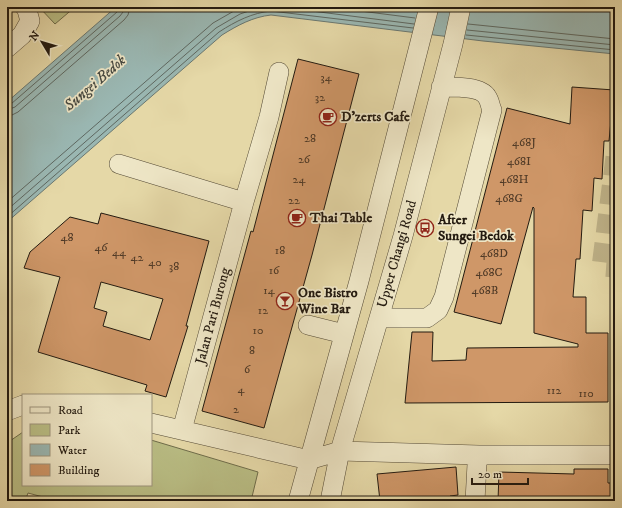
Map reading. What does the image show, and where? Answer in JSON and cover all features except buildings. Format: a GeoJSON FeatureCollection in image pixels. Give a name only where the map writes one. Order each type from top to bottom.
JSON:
{"type":"FeatureCollection","features":[{"type":"Feature","properties":{"kind":"street"},"geometry":{"type":"LineString","coordinates":[[7,48],[22,35],[30,21],[25,7]]}},
{"type":"Feature","properties":{"kind":"street","name":"Upper Changi Road"},"geometry":{"type":"LineString","coordinates":[[298,501],[344,334],[429,7]]}},
{"type":"Feature","properties":{"kind":"street","name":"Upper Changi Road"},"geometry":{"type":"LineString","coordinates":[[330,501],[340,451],[403,236],[453,44],[461,7]]}},
{"type":"Feature","properties":{"kind":"street","name":"Jalan Pari Burong"},"geometry":{"type":"LineString","coordinates":[[182,430],[244,202],[269,117],[279,72]]}},
{"type":"Feature","properties":{"kind":"street"},"geometry":{"type":"LineString","coordinates":[[379,318],[427,318],[438,310],[444,297],[492,110],[487,97],[481,90],[441,87]]}},
{"type":"Feature","properties":{"kind":"street"},"geometry":{"type":"LineString","coordinates":[[119,164],[244,202]]}},
{"type":"Feature","properties":{"kind":"street"},"geometry":{"type":"LineString","coordinates":[[308,325],[344,334]]}},
{"type":"Feature","properties":{"kind":"street"},"geometry":{"type":"LineString","coordinates":[[7,411],[22,405]]}},
{"type":"Feature","properties":{"kind":"street"},"geometry":{"type":"LineString","coordinates":[[152,423],[309,460],[340,451],[479,455],[615,454]]}},
{"type":"Feature","properties":{"kind":"street"},"geometry":{"type":"LineString","coordinates":[[475,501],[477,464],[479,455]]}},
{"type":"Feature","properties":{"kind":"green space"},"geometry":{"type":"Polygon","coordinates":[[[39,7],[75,7],[55,24],[39,7]]]}},
{"type":"Feature","properties":{"kind":"green space"},"geometry":{"type":"Polygon","coordinates":[[[22,433],[22,486],[152,486],[152,440],[258,472],[251,501],[58,501],[28,493],[25,501],[7,501],[7,443],[22,433]]]}},
{"type":"Feature","properties":{"kind":"water","name":"Sungei Bedok"},"geometry":{"type":"Polygon","coordinates":[[[116,7],[615,7],[615,54],[483,41],[271,15],[258,18],[240,25],[222,35],[7,222],[7,102],[116,7]]]}},
{"type":"Feature","properties":{"kind":"tunnel"},"geometry":{"type":"LineString","coordinates":[[615,157],[601,267],[615,268]]}},
{"type":"Feature","properties":{"kind":"place","name":"D'zerts Cafe"},"geometry":{"type":"Point","coordinates":[328,117]}},
{"type":"Feature","properties":{"kind":"place","name":"Thai Table"},"geometry":{"type":"Point","coordinates":[297,218]}},
{"type":"Feature","properties":{"kind":"place","name":"After Sungei Bedok"},"geometry":{"type":"Point","coordinates":[425,228]}},
{"type":"Feature","properties":{"kind":"place","name":"One Bistro Wine Bar"},"geometry":{"type":"Point","coordinates":[285,301]}}]}
